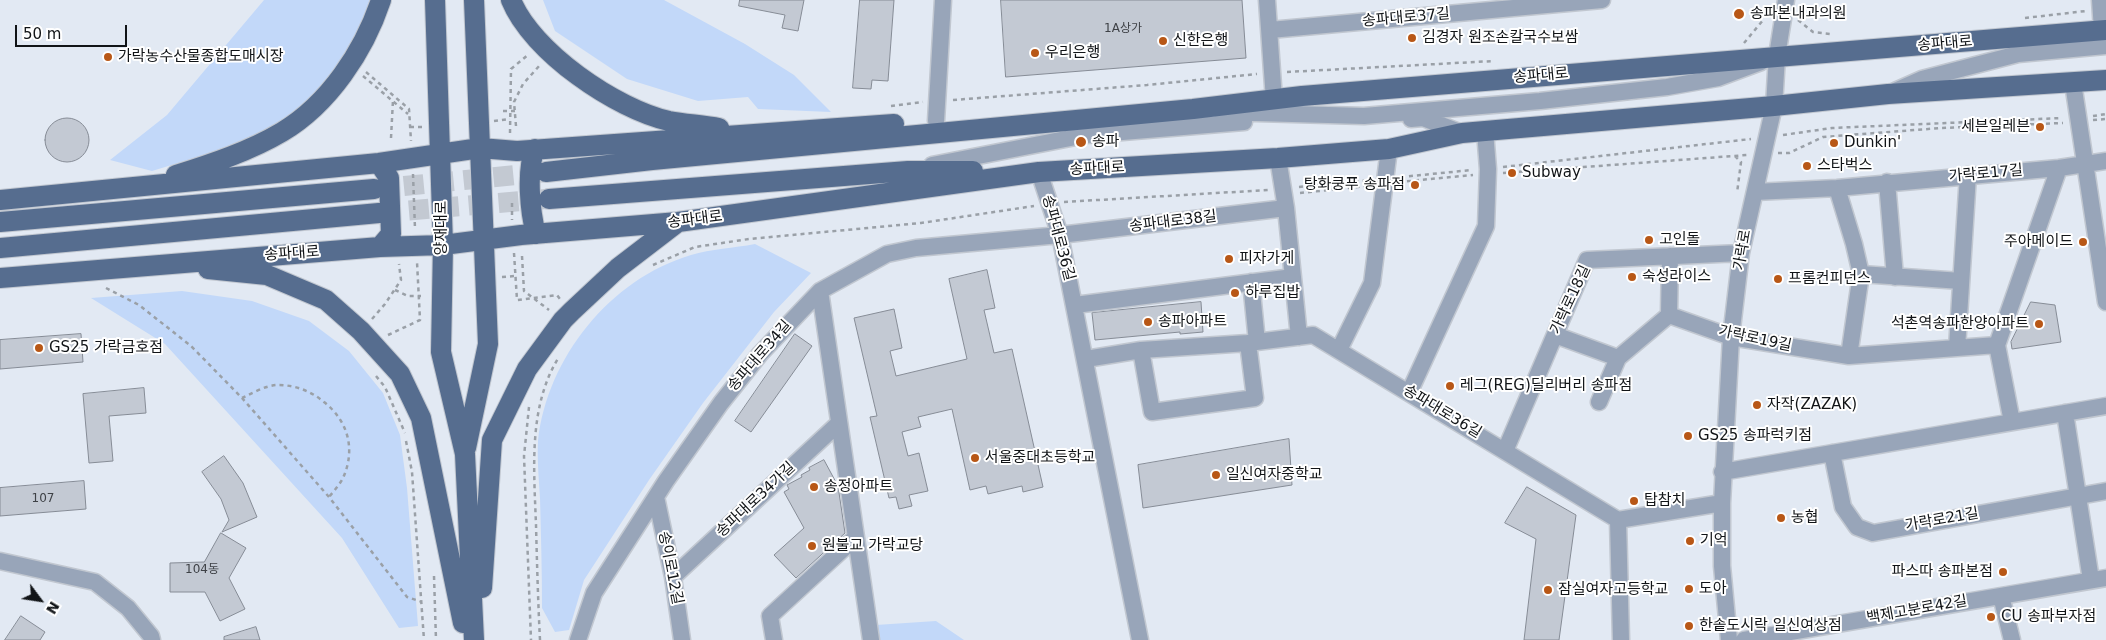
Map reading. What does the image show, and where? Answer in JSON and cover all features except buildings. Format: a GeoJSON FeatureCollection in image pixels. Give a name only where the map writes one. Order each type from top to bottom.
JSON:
{"type":"FeatureCollection","features":[{"type":"Feature","properties":{"kind":"main road"},"geometry":{"type":"LineString","coordinates":[[140,187],[233,155],[282,131],[322,100],[351,63],[372,25],[381,0]]}},
{"type":"Feature","properties":{"kind":"main road","name":"양재대로"},"geometry":{"type":"LineString","coordinates":[[435,0],[443,245],[441,352],[465,454],[474,640]]}},
{"type":"Feature","properties":{"kind":"main road","name":"양재대로"},"geometry":{"type":"LineString","coordinates":[[465,454],[488,344],[474,0]]}},
{"type":"Feature","properties":{"kind":"main road"},"geometry":{"type":"LineString","coordinates":[[511,0],[544,52],[590,85],[629,106],[668,121],[758,133]]}},
{"type":"Feature","properties":{"kind":"main road","name":"송파대로"},"geometry":{"type":"LineString","coordinates":[[546,172],[652,160],[1193,109],[1312,95],[1777,56],[2105,35]]}},
{"type":"Feature","properties":{"kind":"main road","name":"송파대로"},"geometry":{"type":"LineString","coordinates":[[0,278],[151,264],[380,247],[443,245],[536,234],[678,222],[1039,172],[1278,158],[1389,149],[1462,133],[1774,106],[1888,94],[2106,80]]}},
{"type":"Feature","properties":{"kind":"main road"},"geometry":{"type":"LineString","coordinates":[[0,200],[379,163],[480,148],[517,151],[936,121],[977,130]]}},
{"type":"Feature","properties":{"kind":"main road"},"geometry":{"type":"LineString","coordinates":[[535,149],[531,160],[532,218],[536,234]]}},
{"type":"Feature","properties":{"kind":"main road"},"geometry":{"type":"LineString","coordinates":[[379,163],[389,178],[391,234],[380,247]]}},
{"type":"Feature","properties":{"kind":"main road"},"geometry":{"type":"LineString","coordinates":[[549,199],[908,171],[1039,172]]}},
{"type":"Feature","properties":{"kind":"main road"},"geometry":{"type":"LineString","coordinates":[[0,222],[374,188]]}},
{"type":"Feature","properties":{"kind":"main road"},"geometry":{"type":"LineString","coordinates":[[0,248],[379,213]]}},
{"type":"Feature","properties":{"kind":"main road"},"geometry":{"type":"LineString","coordinates":[[479,640],[492,440],[527,369],[563,320],[618,268],[678,222]]}},
{"type":"Feature","properties":{"kind":"main road"},"geometry":{"type":"LineString","coordinates":[[151,264],[267,275],[326,300],[361,331],[400,374],[421,418],[467,640]]}},
{"type":"Feature","properties":{"kind":"street"},"geometry":{"type":"LineString","coordinates":[[936,121],[943,0]]}},
{"type":"Feature","properties":{"kind":"street"},"geometry":{"type":"LineString","coordinates":[[1267,0],[1274,100]]}},
{"type":"Feature","properties":{"kind":"street","name":"송파대로37길"},"geometry":{"type":"LineString","coordinates":[[1270,30],[1602,0]]}},
{"type":"Feature","properties":{"kind":"street","name":"가락로"},"geometry":{"type":"LineString","coordinates":[[1728,640],[1722,566],[1722,472],[1731,337],[1741,252],[1765,154],[1774,106],[1777,56],[1786,0]]}},
{"type":"Feature","properties":{"kind":"street"},"geometry":{"type":"LineString","coordinates":[[1888,94],[1922,79],[2018,54],[2105,35],[2100,5]]}},
{"type":"Feature","properties":{"kind":"street"},"geometry":{"type":"LineString","coordinates":[[1193,109],[1240,113],[1364,116],[1530,101],[1667,87],[1718,78],[1777,56]]}},
{"type":"Feature","properties":{"kind":"street"},"geometry":{"type":"LineString","coordinates":[[2073,83],[2077,120],[2085,163],[2098,205],[2106,302]]}},
{"type":"Feature","properties":{"kind":"street"},"geometry":{"type":"LineString","coordinates":[[908,171],[1086,135],[1239,122],[1364,124],[1423,118],[1462,133]]}},
{"type":"Feature","properties":{"kind":"street"},"geometry":{"type":"LineString","coordinates":[[1409,392],[1486,226],[1488,171],[1486,131]]}},
{"type":"Feature","properties":{"kind":"street"},"geometry":{"type":"LineString","coordinates":[[1339,350],[1372,283],[1389,149]]}},
{"type":"Feature","properties":{"kind":"street"},"geometry":{"type":"LineString","coordinates":[[1278,158],[1284,189],[1299,337]]}},
{"type":"Feature","properties":{"kind":"street","name":"가락로17길"},"geometry":{"type":"LineString","coordinates":[[1755,192],[1836,188],[2058,168],[2106,161]]}},
{"type":"Feature","properties":{"kind":"street"},"geometry":{"type":"LineString","coordinates":[[2012,422],[1997,345],[2058,168]]}},
{"type":"Feature","properties":{"kind":"street","name":"송파대로36길"},"geometry":{"type":"LineString","coordinates":[[1039,172],[1060,235],[1140,640]]}},
{"type":"Feature","properties":{"kind":"street"},"geometry":{"type":"LineString","coordinates":[[1957,348],[1968,176]]}},
{"type":"Feature","properties":{"kind":"street"},"geometry":{"type":"LineString","coordinates":[[1887,182],[1895,277]]}},
{"type":"Feature","properties":{"kind":"street"},"geometry":{"type":"LineString","coordinates":[[1836,188],[1854,244],[1860,274],[1849,356]]}},
{"type":"Feature","properties":{"kind":"street","name":"송파대로38길"},"geometry":{"type":"LineString","coordinates":[[1060,235],[1286,208]]}},
{"type":"Feature","properties":{"kind":"street","name":"송파대로34길"},"geometry":{"type":"LineString","coordinates":[[578,640],[594,594],[656,497],[721,402],[760,354],[820,291],[851,272],[887,254],[916,248],[1060,235]]}},
{"type":"Feature","properties":{"kind":"street","name":"가락로18길"},"geometry":{"type":"LineString","coordinates":[[1505,451],[1587,260],[1741,252]]}},
{"type":"Feature","properties":{"kind":"street"},"geometry":{"type":"LineString","coordinates":[[1599,402],[1618,358],[1668,315],[1670,256]]}},
{"type":"Feature","properties":{"kind":"street"},"geometry":{"type":"LineString","coordinates":[[1860,274],[1961,281]]}},
{"type":"Feature","properties":{"kind":"street"},"geometry":{"type":"LineString","coordinates":[[1075,305],[1293,277]]}},
{"type":"Feature","properties":{"kind":"street"},"geometry":{"type":"LineString","coordinates":[[1141,350],[1152,412],[1255,398],[1251,282]]}},
{"type":"Feature","properties":{"kind":"street"},"geometry":{"type":"LineString","coordinates":[[820,291],[871,640]]}},
{"type":"Feature","properties":{"kind":"street","name":"가락로19길"},"geometry":{"type":"LineString","coordinates":[[1668,315],[1731,337],[1849,356],[1997,345]]}},
{"type":"Feature","properties":{"kind":"street","name":"송파대로36길"},"geometry":{"type":"LineString","coordinates":[[1086,359],[1141,350],[1252,342],[1313,335],[1618,520]]}},
{"type":"Feature","properties":{"kind":"street"},"geometry":{"type":"LineString","coordinates":[[1555,335],[1618,358]]}},
{"type":"Feature","properties":{"kind":"street"},"geometry":{"type":"LineString","coordinates":[[1722,472],[2106,406]]}},
{"type":"Feature","properties":{"kind":"street","name":"백제고분로42길"},"geometry":{"type":"LineString","coordinates":[[1744,640],[2098,579],[2078,496],[2065,412]]}},
{"type":"Feature","properties":{"kind":"street","name":"송파대로34가길"},"geometry":{"type":"LineString","coordinates":[[673,577],[839,423]]}},
{"type":"Feature","properties":{"kind":"street","name":"가락로21길"},"geometry":{"type":"LineString","coordinates":[[1832,453],[1842,507],[1857,527],[1873,533],[2106,491]]}},
{"type":"Feature","properties":{"kind":"street","name":"송이로12길"},"geometry":{"type":"LineString","coordinates":[[656,497],[673,577],[682,640]]}},
{"type":"Feature","properties":{"kind":"street"},"geometry":{"type":"LineString","coordinates":[[1621,640],[1618,520],[1722,503]]}},
{"type":"Feature","properties":{"kind":"street"},"geometry":{"type":"LineString","coordinates":[[774,640],[770,616],[856,537]]}},
{"type":"Feature","properties":{"kind":"street"},"geometry":{"type":"LineString","coordinates":[[0,561],[95,582],[128,608],[152,640]]}},
{"type":"Feature","properties":{"kind":"street"},"geometry":{"type":"LineString","coordinates":[[2000,596],[2012,640]]}},
{"type":"Feature","properties":{"kind":"path"},"geometry":{"type":"LineString","coordinates":[[2018,18],[2100,5]]}},
{"type":"Feature","properties":{"kind":"path"},"geometry":{"type":"LineString","coordinates":[[1795,17],[1813,32]]}},
{"type":"Feature","properties":{"kind":"path"},"geometry":{"type":"LineString","coordinates":[[479,123],[510,119],[511,69],[544,52]]}},
{"type":"Feature","properties":{"kind":"path"},"geometry":{"type":"LineString","coordinates":[[516,126],[514,102],[522,84],[544,52]]}},
{"type":"Feature","properties":{"kind":"path"},"geometry":{"type":"LineString","coordinates":[[890,106],[936,100],[982,99],[1272,72],[1494,61]]}},
{"type":"Feature","properties":{"kind":"path"},"geometry":{"type":"LineString","coordinates":[[351,63],[409,115]]}},
{"type":"Feature","properties":{"kind":"path"},"geometry":{"type":"LineString","coordinates":[[351,63],[409,109],[420,320],[382,337],[374,345]]}},
{"type":"Feature","properties":{"kind":"path"},"geometry":{"type":"LineString","coordinates":[[392,100],[392,138]]}},
{"type":"Feature","properties":{"kind":"path"},"geometry":{"type":"LineString","coordinates":[[503,112],[515,111]]}},
{"type":"Feature","properties":{"kind":"path"},"geometry":{"type":"LineString","coordinates":[[1488,171],[1789,153],[1823,137],[2077,120],[2106,114]]}},
{"type":"Feature","properties":{"kind":"path"},"geometry":{"type":"LineString","coordinates":[[1284,189],[1488,171],[1832,128],[2106,119]]}},
{"type":"Feature","properties":{"kind":"path"},"geometry":{"type":"LineString","coordinates":[[410,127],[439,128]]}},
{"type":"Feature","properties":{"kind":"path"},"geometry":{"type":"LineString","coordinates":[[1284,189],[1302,194],[1384,181]]}},
{"type":"Feature","properties":{"kind":"path","name":"송파대로"},"geometry":{"type":"LineString","coordinates":[[648,268],[695,247],[749,239],[921,223],[1050,203],[1284,189]]}},
{"type":"Feature","properties":{"kind":"path"},"geometry":{"type":"LineString","coordinates":[[522,256],[524,291]]}},
{"type":"Feature","properties":{"kind":"path"},"geometry":{"type":"LineString","coordinates":[[368,323],[385,304],[401,280],[399,263]]}},
{"type":"Feature","properties":{"kind":"path"},"geometry":{"type":"LineString","coordinates":[[515,271],[518,300],[557,295]]}},
{"type":"Feature","properties":{"kind":"path"},"geometry":{"type":"LineString","coordinates":[[99,286],[113,290],[139,304],[191,346],[242,398],[329,496],[407,597],[422,602]]}},
{"type":"Feature","properties":{"kind":"path"},"geometry":{"type":"LineString","coordinates":[[395,290],[408,296],[420,296]]}},
{"type":"Feature","properties":{"kind":"path"},"geometry":{"type":"LineString","coordinates":[[517,291],[524,291],[552,312]]}},
{"type":"Feature","properties":{"kind":"path"},"geometry":{"type":"LineString","coordinates":[[540,640],[533,447],[539,412],[549,373],[563,352]]}},
{"type":"Feature","properties":{"kind":"path"},"geometry":{"type":"LineString","coordinates":[[375,374],[385,388],[404,431],[412,472],[424,640]]}},
{"type":"Feature","properties":{"kind":"path"},"geometry":{"type":"LineString","coordinates":[[242,398],[258,390],[277,385],[294,386],[314,394],[333,408],[344,422],[349,442],[348,458],[342,478],[329,496]]}},
{"type":"Feature","properties":{"kind":"path"},"geometry":{"type":"LineString","coordinates":[[530,403],[524,456],[532,640]]}},
{"type":"Feature","properties":{"kind":"shaded area"},"geometry":{"type":"Polygon","coordinates":[[[264,0],[372,0],[358,38],[325,86],[281,124],[211,153],[152,171],[110,160],[167,115],[264,0]]]}},
{"type":"Feature","properties":{"kind":"shaded area"},"geometry":{"type":"Polygon","coordinates":[[[543,0],[664,0],[745,44],[794,75],[831,112],[758,109],[748,97],[698,101],[627,79],[555,31],[543,0]]]}},
{"type":"Feature","properties":{"kind":"shaded area"},"geometry":{"type":"Polygon","coordinates":[[[755,244],[811,273],[774,312],[703,403],[649,480],[584,580],[569,630],[555,632],[542,608],[538,455],[538,441],[544,410],[554,380],[569,352],[588,326],[609,303],[634,283],[662,266],[691,255],[755,244]]]}},
{"type":"Feature","properties":{"kind":"shaded area"},"geometry":{"type":"Polygon","coordinates":[[[182,291],[252,301],[309,321],[349,351],[383,393],[400,435],[407,488],[418,626],[399,628],[342,538],[165,344],[91,298],[182,291]]]}},
{"type":"Feature","properties":{"kind":"shaded area"},"geometry":{"type":"Polygon","coordinates":[[[936,621],[964,640],[878,640],[876,625],[936,621]]]}},
{"type":"Feature","properties":{"kind":"tunnel"},"geometry":{"type":"LineString","coordinates":[[374,189],[546,172]]}},
{"type":"Feature","properties":{"kind":"tunnel"},"geometry":{"type":"LineString","coordinates":[[379,213],[546,199]]}},
{"type":"Feature","properties":{"kind":"place","name":"송파본내과의원"},"geometry":{"type":"Point","coordinates":[1739,14]}},
{"type":"Feature","properties":{"kind":"place","name":"김경자 원조손칼국수보쌈"},"geometry":{"type":"Point","coordinates":[1412,38]}},
{"type":"Feature","properties":{"kind":"place","name":"신한은행"},"geometry":{"type":"Point","coordinates":[1163,41]}},
{"type":"Feature","properties":{"kind":"place","name":"우리은행"},"geometry":{"type":"Point","coordinates":[1035,53]}},
{"type":"Feature","properties":{"kind":"place","name":"가락농수산물종합도매시장"},"geometry":{"type":"Point","coordinates":[108,57]}},
{"type":"Feature","properties":{"kind":"place","name":"세븐일레븐"},"geometry":{"type":"Point","coordinates":[2040,127]}},
{"type":"Feature","properties":{"kind":"place","name":"송파"},"geometry":{"type":"Point","coordinates":[1081,142]}},
{"type":"Feature","properties":{"kind":"place","name":"Dunkin'"},"geometry":{"type":"Point","coordinates":[1834,143]}},
{"type":"Feature","properties":{"kind":"place","name":"스타벅스"},"geometry":{"type":"Point","coordinates":[1807,166]}},
{"type":"Feature","properties":{"kind":"place","name":"Subway"},"geometry":{"type":"Point","coordinates":[1512,173]}},
{"type":"Feature","properties":{"kind":"place","name":"탕화쿵푸 송파점"},"geometry":{"type":"Point","coordinates":[1415,185]}},
{"type":"Feature","properties":{"kind":"place","name":"고인돌"},"geometry":{"type":"Point","coordinates":[1649,240]}},
{"type":"Feature","properties":{"kind":"place","name":"주아메이드"},"geometry":{"type":"Point","coordinates":[2083,242]}},
{"type":"Feature","properties":{"kind":"place","name":"피자가게"},"geometry":{"type":"Point","coordinates":[1229,259]}},
{"type":"Feature","properties":{"kind":"place","name":"숙성라이스"},"geometry":{"type":"Point","coordinates":[1632,277]}},
{"type":"Feature","properties":{"kind":"place","name":"프롬컨피던스"},"geometry":{"type":"Point","coordinates":[1778,279]}},
{"type":"Feature","properties":{"kind":"place","name":"하루집밥"},"geometry":{"type":"Point","coordinates":[1235,293]}},
{"type":"Feature","properties":{"kind":"place","name":"송파아파트"},"geometry":{"type":"Point","coordinates":[1148,322]}},
{"type":"Feature","properties":{"kind":"place","name":"석촌역송파한양아파트"},"geometry":{"type":"Point","coordinates":[2039,324]}},
{"type":"Feature","properties":{"kind":"place","name":"GS25 가락금호점"},"geometry":{"type":"Point","coordinates":[39,348]}},
{"type":"Feature","properties":{"kind":"place","name":"레그(REG)딜리버리 송파점"},"geometry":{"type":"Point","coordinates":[1450,386]}},
{"type":"Feature","properties":{"kind":"place","name":"자작(ZAZAK)"},"geometry":{"type":"Point","coordinates":[1757,405]}},
{"type":"Feature","properties":{"kind":"place","name":"GS25 송파럭키점"},"geometry":{"type":"Point","coordinates":[1688,436]}},
{"type":"Feature","properties":{"kind":"place","name":"서울중대초등학교"},"geometry":{"type":"Point","coordinates":[975,458]}},
{"type":"Feature","properties":{"kind":"place","name":"일신여자중학교"},"geometry":{"type":"Point","coordinates":[1216,475]}},
{"type":"Feature","properties":{"kind":"place","name":"송정아파트"},"geometry":{"type":"Point","coordinates":[814,487]}},
{"type":"Feature","properties":{"kind":"place","name":"탑참치"},"geometry":{"type":"Point","coordinates":[1634,501]}},
{"type":"Feature","properties":{"kind":"place","name":"농협"},"geometry":{"type":"Point","coordinates":[1781,518]}},
{"type":"Feature","properties":{"kind":"place","name":"기억"},"geometry":{"type":"Point","coordinates":[1690,541]}},
{"type":"Feature","properties":{"kind":"place","name":"원불교 가락교당"},"geometry":{"type":"Point","coordinates":[812,546]}},
{"type":"Feature","properties":{"kind":"place","name":"파스따 송파본점"},"geometry":{"type":"Point","coordinates":[2003,572]}},
{"type":"Feature","properties":{"kind":"place","name":"도아"},"geometry":{"type":"Point","coordinates":[1689,589]}},
{"type":"Feature","properties":{"kind":"place","name":"잠실여자고등학교"},"geometry":{"type":"Point","coordinates":[1548,590]}},
{"type":"Feature","properties":{"kind":"place","name":"CU 송파부자점"},"geometry":{"type":"Point","coordinates":[1991,617]}},
{"type":"Feature","properties":{"kind":"place","name":"한솥도시락 일신여상점"},"geometry":{"type":"Point","coordinates":[1689,626]}}]}
